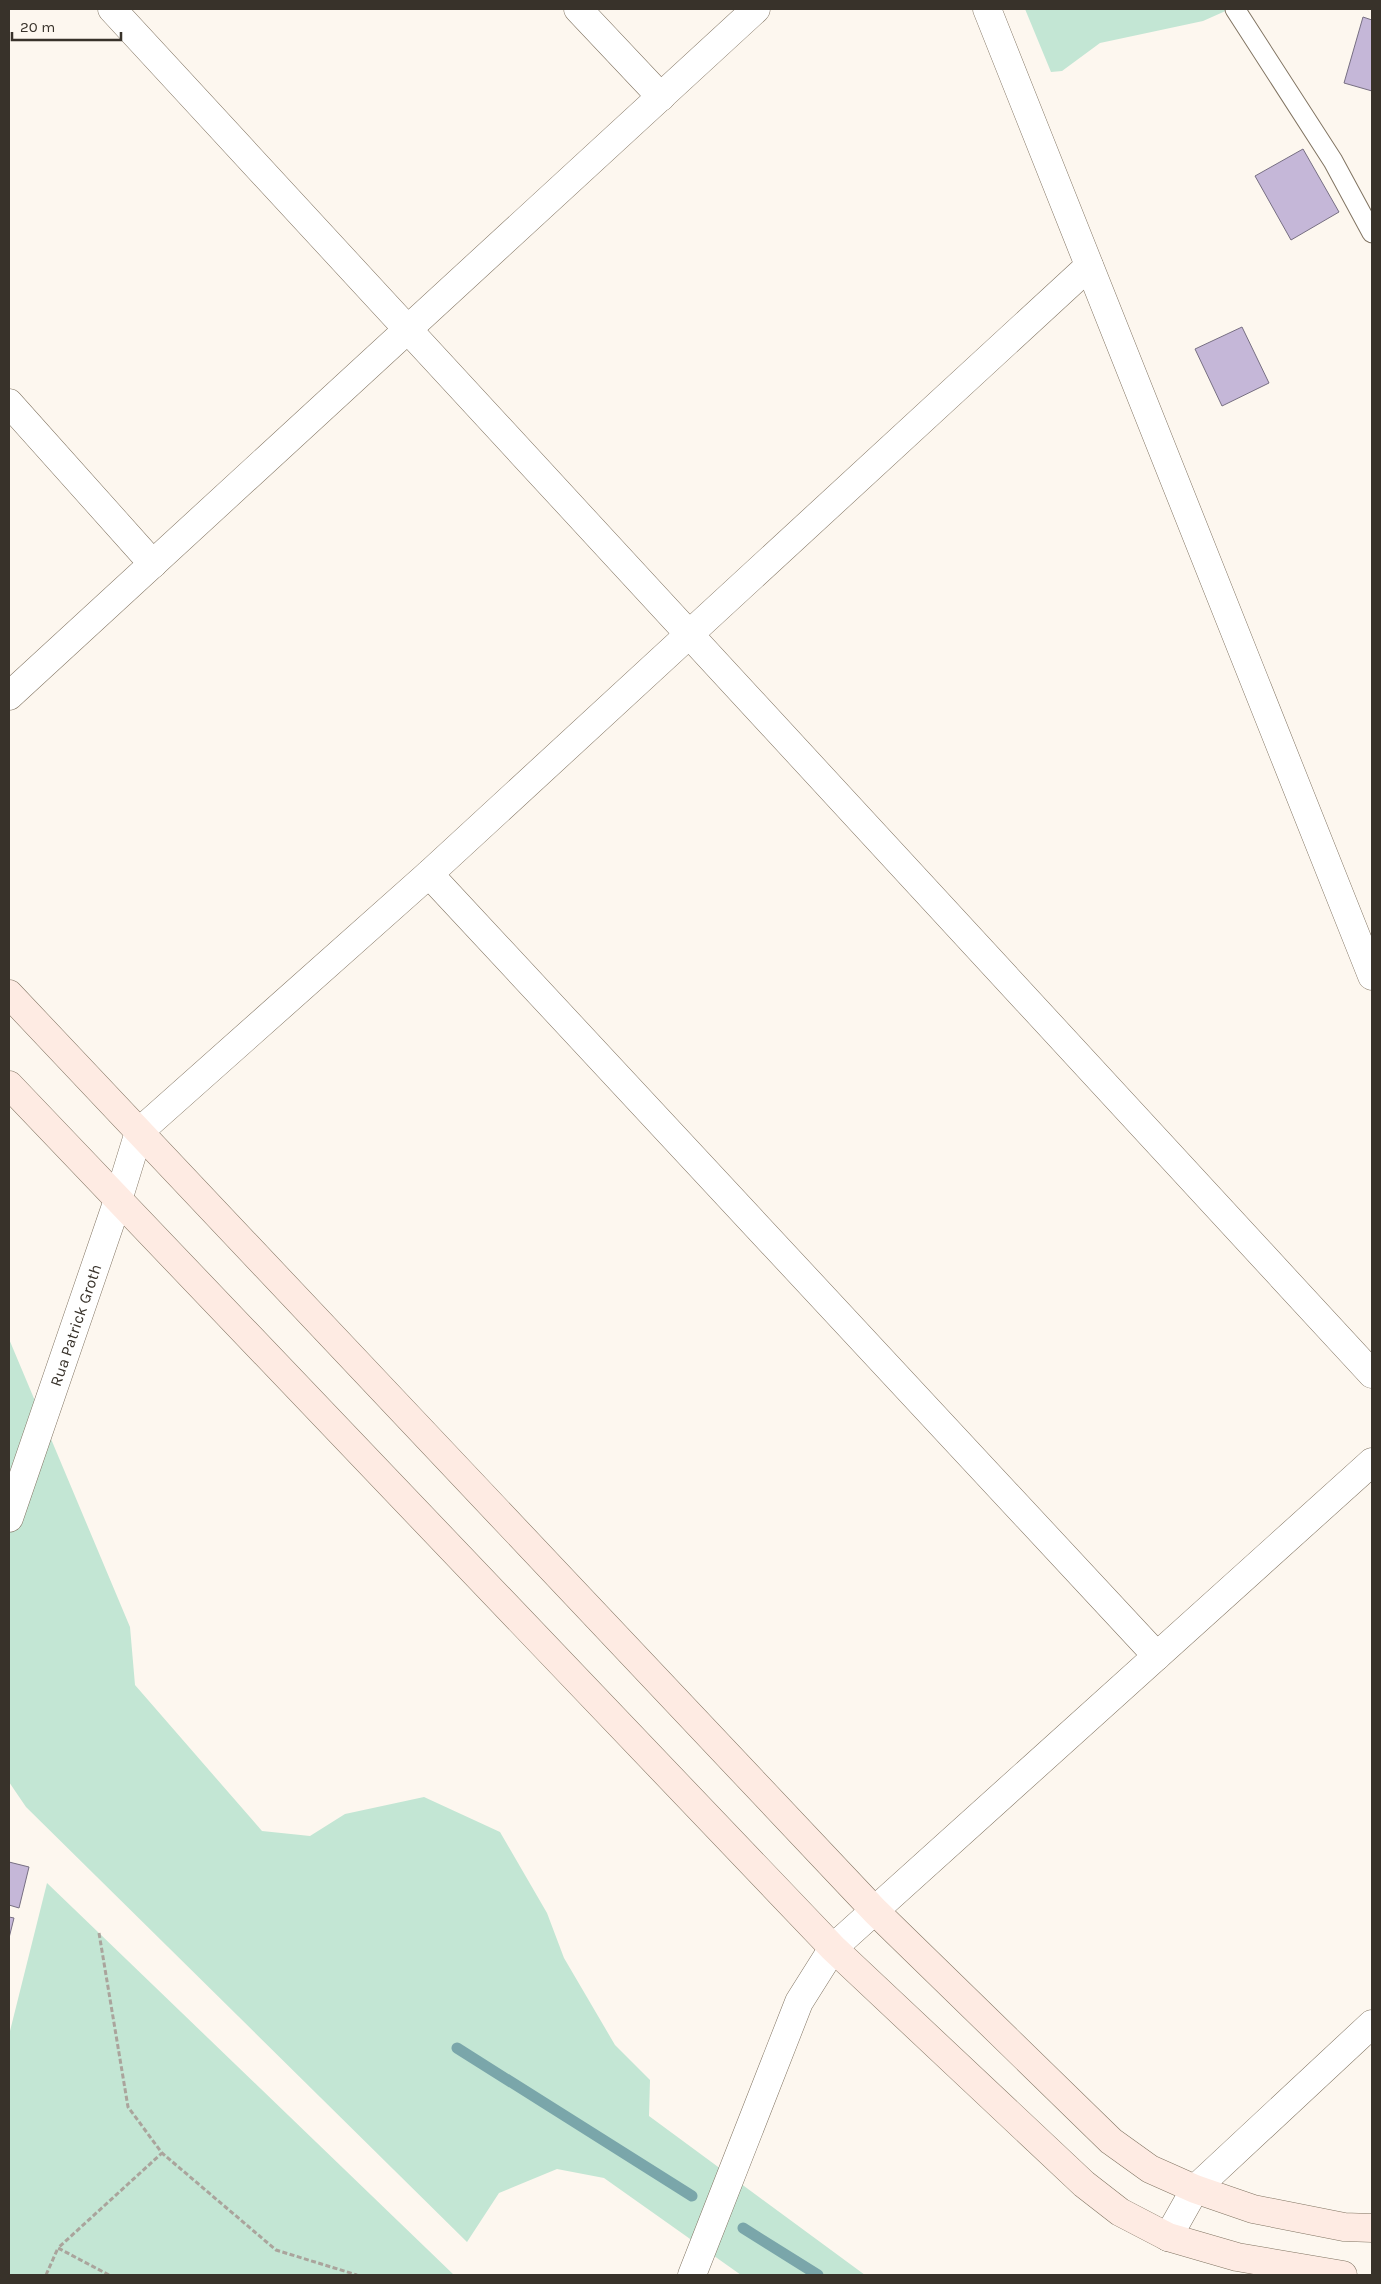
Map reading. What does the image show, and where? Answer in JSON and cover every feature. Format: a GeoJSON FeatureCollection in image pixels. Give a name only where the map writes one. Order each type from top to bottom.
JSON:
{"type":"FeatureCollection","features":[{"type":"Feature","properties":{"kind":"street"},"geometry":{"type":"LineString","coordinates":[[112,9],[1372,1374]]}},
{"type":"Feature","properties":{"kind":"street"},"geometry":{"type":"LineString","coordinates":[[578,9],[661,97]]}},
{"type":"Feature","properties":{"kind":"street"},"geometry":{"type":"LineString","coordinates":[[9,696],[756,9]]}},
{"type":"Feature","properties":{"kind":"street"},"geometry":{"type":"LineString","coordinates":[[987,9],[1372,976]]}},
{"type":"Feature","properties":{"kind":"street"},"geometry":{"type":"LineString","coordinates":[[139,1132],[429,874],[1089,266]]}},
{"type":"Feature","properties":{"kind":"street"},"geometry":{"type":"LineString","coordinates":[[9,403],[152,564]]}},
{"type":"Feature","properties":{"kind":"street"},"geometry":{"type":"LineString","coordinates":[[429,874],[1157,1656]]}},
{"type":"Feature","properties":{"kind":"street"},"geometry":{"type":"LineString","coordinates":[[9,994],[875,1911],[1112,2141],[1150,2169],[1195,2189],[1253,2209],[1344,2227],[1372,2228]]}},
{"type":"Feature","properties":{"kind":"street"},"geometry":{"type":"LineString","coordinates":[[9,1085],[833,1948],[1084,2184],[1120,2212],[1168,2237],[1237,2257],[1344,2275]]}},
{"type":"Feature","properties":{"kind":"street","name":"Rua Patrick Groth"},"geometry":{"type":"LineString","coordinates":[[9,1518],[118,1200],[139,1132]]}},
{"type":"Feature","properties":{"kind":"street"},"geometry":{"type":"LineString","coordinates":[[692,2275],[799,2002],[833,1948],[1372,1462]]}},
{"type":"Feature","properties":{"kind":"street"},"geometry":{"type":"LineString","coordinates":[[1168,2237],[1195,2189],[1372,2024]]}},
{"type":"Feature","properties":{"kind":"lane"},"geometry":{"type":"LineString","coordinates":[[1235,9],[1333,160],[1372,233]]}},
{"type":"Feature","properties":{"kind":"path"},"geometry":{"type":"LineString","coordinates":[[99,1933],[128,2107],[162,2153],[276,2250],[357,2275]]}},
{"type":"Feature","properties":{"kind":"path"},"geometry":{"type":"LineString","coordinates":[[46,2275],[58,2248],[162,2153]]}},
{"type":"Feature","properties":{"kind":"path"},"geometry":{"type":"LineString","coordinates":[[58,2248],[110,2275]]}},
{"type":"Feature","properties":{"kind":"green space"},"geometry":{"type":"Polygon","coordinates":[[[1025,9],[1230,9],[1203,21],[1100,43],[1062,71],[1051,72],[1025,9]]]}},
{"type":"Feature","properties":{"kind":"green space"},"geometry":{"type":"Polygon","coordinates":[[[9,1339],[130,1627],[135,1685],[262,1831],[310,1836],[345,1814],[424,1797],[500,1832],[547,1913],[564,1958],[615,2045],[650,2080],[649,2116],[865,2275],[741,2275],[604,2178],[557,2169],[499,2193],[467,2242],[26,1807],[9,1782],[9,1339]]]}},
{"type":"Feature","properties":{"kind":"green space"},"geometry":{"type":"Polygon","coordinates":[[[47,1883],[454,2275],[9,2275],[9,2035],[47,1883]]]}},
{"type":"Feature","properties":{"kind":"building"},"geometry":{"type":"Polygon","coordinates":[[[1363,17],[1372,20],[1372,91],[1344,83],[1363,17]]]}},
{"type":"Feature","properties":{"kind":"building"},"geometry":{"type":"Polygon","coordinates":[[[1303,149],[1339,212],[1291,240],[1255,176],[1303,149]]]}},
{"type":"Feature","properties":{"kind":"building"},"geometry":{"type":"Polygon","coordinates":[[[1242,327],[1269,383],[1222,406],[1195,349],[1242,327]]]}},
{"type":"Feature","properties":{"kind":"building"},"geometry":{"type":"Polygon","coordinates":[[[9,1862],[29,1867],[19,1908],[9,1905],[9,1862]]]}},
{"type":"Feature","properties":{"kind":"building"},"geometry":{"type":"Polygon","coordinates":[[[9,1917],[14,1918],[9,1938],[9,1917]]]}},
{"type":"Feature","properties":{"kind":"waterway"},"geometry":{"type":"LineString","coordinates":[[457,2048],[692,2196]]}},
{"type":"Feature","properties":{"kind":"waterway"},"geometry":{"type":"LineString","coordinates":[[743,2228],[818,2275]]}}]}
